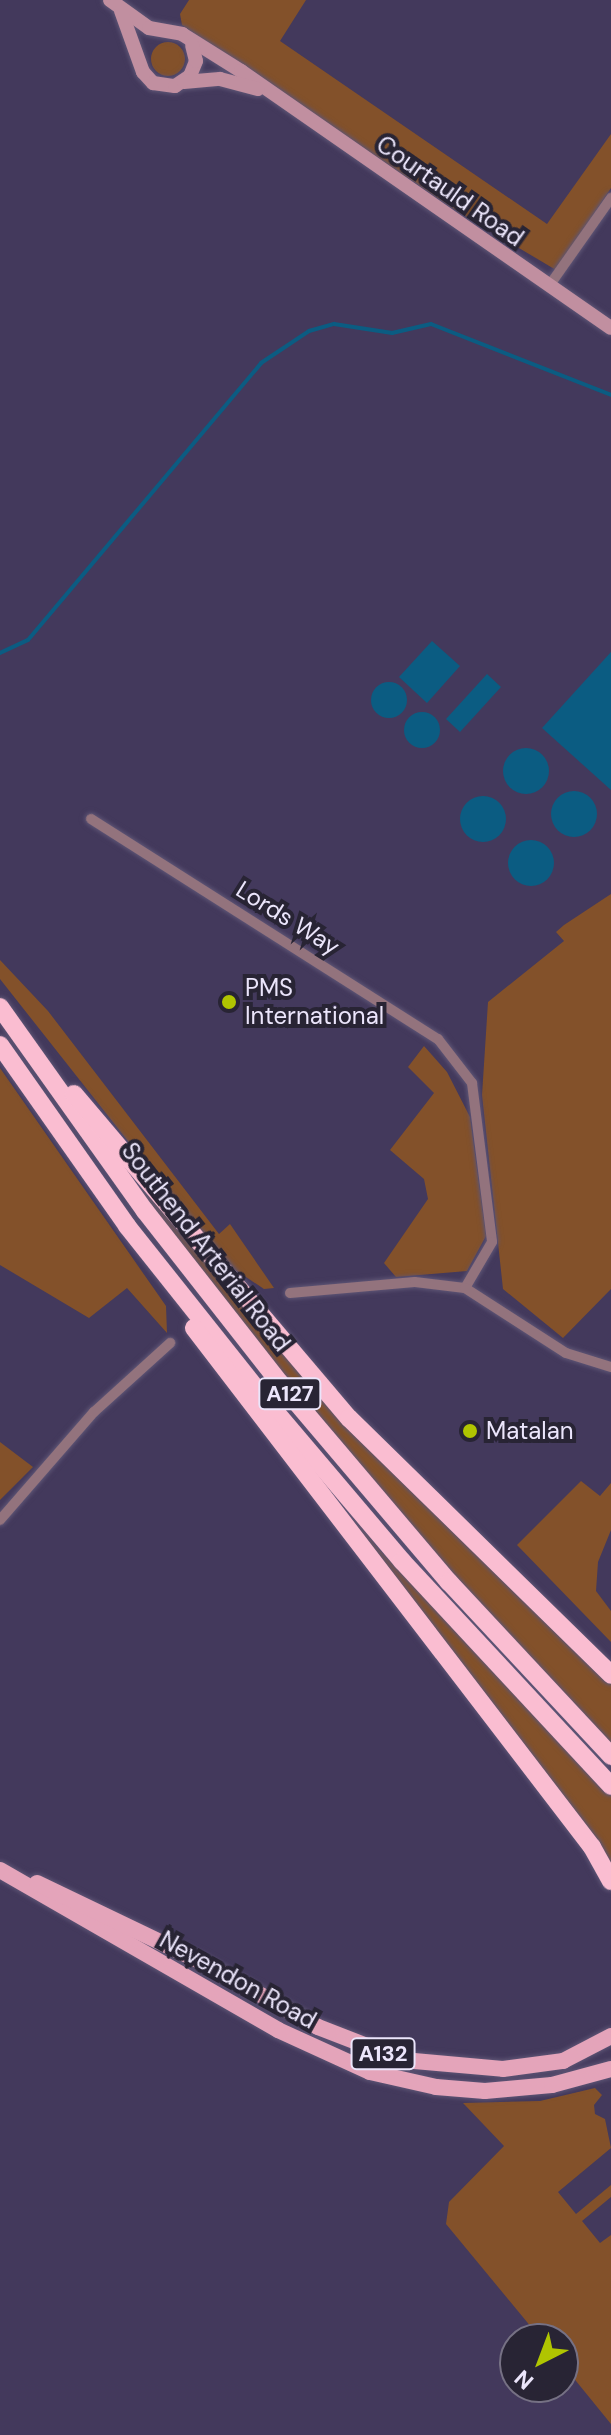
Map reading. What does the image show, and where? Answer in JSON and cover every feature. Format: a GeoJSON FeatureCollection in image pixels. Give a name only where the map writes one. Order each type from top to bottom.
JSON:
{"type":"FeatureCollection","features":[{"type":"Feature","properties":{"kind":"highway","name":"A127"},"geometry":{"type":"LineString","coordinates":[[0,1001],[311,1376],[387,1458],[611,1675]]}},
{"type":"Feature","properties":{"kind":"highway","name":"Southend Arterial Road"},"geometry":{"type":"LineString","coordinates":[[0,1007],[145,1211],[280,1383],[467,1602],[611,1756]]}},
{"type":"Feature","properties":{"kind":"highway","name":"Southend Arterial Road"},"geometry":{"type":"LineString","coordinates":[[0,1045],[127,1226],[402,1561],[611,1786]]}},
{"type":"Feature","properties":{"kind":"highway","name":"A127"},"geometry":{"type":"LineString","coordinates":[[127,1226],[213,1356],[592,1847],[611,1881]]}},
{"type":"Feature","properties":{"kind":"main road","name":"Nevendon Road"},"geometry":{"type":"LineString","coordinates":[[0,1867],[198,1960],[318,2027],[403,2060],[470,2069],[516,2068],[563,2061],[611,2036]]}},
{"type":"Feature","properties":{"kind":"main road","name":"Nevendon Road"},"geometry":{"type":"LineString","coordinates":[[0,1867],[278,2030],[370,2072],[427,2086],[485,2091],[544,2086],[611,2069]]}},
{"type":"Feature","properties":{"kind":"street","name":"Courtauld Road"},"geometry":{"type":"LineString","coordinates":[[116,5],[160,32],[175,32],[192,45],[241,71],[263,90],[611,328]]}},
{"type":"Feature","properties":{"kind":"street","name":"Courtauld Road"},"geometry":{"type":"LineString","coordinates":[[116,5],[153,83],[168,87],[184,82],[220,79],[263,90]]}},
{"type":"Feature","properties":{"kind":"street"},"geometry":{"type":"LineString","coordinates":[[140,57],[146,41],[160,32]]}},
{"type":"Feature","properties":{"kind":"street"},"geometry":{"type":"LineString","coordinates":[[184,82],[194,69],[192,45]]}},
{"type":"Feature","properties":{"kind":"street"},"geometry":{"type":"LineString","coordinates":[[549,286],[611,198]]}},
{"type":"Feature","properties":{"kind":"street","name":"Lords Way"},"geometry":{"type":"LineString","coordinates":[[91,819],[438,1039],[472,1083],[492,1242],[465,1288]]}},
{"type":"Feature","properties":{"kind":"street"},"geometry":{"type":"LineString","coordinates":[[290,1293],[415,1282],[465,1288],[566,1353],[611,1367]]}},
{"type":"Feature","properties":{"kind":"street"},"geometry":{"type":"LineString","coordinates":[[0,1520],[94,1412],[170,1343]]}},
{"type":"Feature","properties":{"kind":"shaded area"},"geometry":{"type":"Polygon","coordinates":[[[189,0],[306,0],[280,41],[547,224],[611,134],[611,188],[556,270],[460,213],[182,25],[180,14],[189,0]]]}},
{"type":"Feature","properties":{"kind":"shaded area"},"geometry":{"type":"Polygon","coordinates":[[[168,42],[180,47],[185,59],[180,71],[168,76],[156,71],[151,59],[156,47],[168,42]]]}},
{"type":"Feature","properties":{"kind":"shaded area"},"geometry":{"type":"Polygon","coordinates":[[[611,894],[611,1289],[563,1338],[503,1289],[482,1095],[488,1002],[564,941],[556,932],[611,894]]]}},
{"type":"Feature","properties":{"kind":"shaded area"},"geometry":{"type":"Polygon","coordinates":[[[0,960],[48,1011],[219,1234],[230,1224],[274,1288],[264,1289],[234,1269],[157,1178],[0,979],[0,960]]]}},
{"type":"Feature","properties":{"kind":"shaded area"},"geometry":{"type":"Polygon","coordinates":[[[424,1046],[447,1072],[470,1117],[486,1236],[467,1271],[396,1277],[384,1263],[428,1199],[424,1179],[390,1150],[434,1093],[408,1067],[424,1046]]]}},
{"type":"Feature","properties":{"kind":"shaded area"},"geometry":{"type":"Polygon","coordinates":[[[0,1068],[166,1306],[167,1333],[127,1288],[89,1318],[0,1265],[0,1068]]]}},
{"type":"Feature","properties":{"kind":"shaded area"},"geometry":{"type":"Polygon","coordinates":[[[143,1187],[611,1684],[611,1746],[500,1628],[313,1413],[138,1190],[143,1187]]]}},
{"type":"Feature","properties":{"kind":"shaded area"},"geometry":{"type":"Polygon","coordinates":[[[0,1442],[33,1467],[0,1500],[0,1442]]]}},
{"type":"Feature","properties":{"kind":"shaded area"},"geometry":{"type":"Polygon","coordinates":[[[581,1481],[600,1496],[611,1483],[611,1530],[598,1562],[596,1591],[611,1611],[611,1642],[517,1545],[581,1481]]]}},
{"type":"Feature","properties":{"kind":"shaded area"},"geometry":{"type":"Polygon","coordinates":[[[334,1499],[340,1500],[378,1548],[611,1796],[611,1865],[334,1499]]]}},
{"type":"Feature","properties":{"kind":"shaded area"},"geometry":{"type":"Polygon","coordinates":[[[595,2088],[602,2095],[594,2105],[595,2114],[605,2119],[611,2148],[558,2192],[576,2214],[611,2185],[611,2197],[582,2221],[600,2243],[611,2235],[611,2424],[579,2385],[579,2323],[528,2323],[446,2224],[449,2202],[504,2146],[463,2103],[540,2101],[595,2088]]]}},
{"type":"Feature","properties":{"kind":"water"},"geometry":{"type":"Polygon","coordinates":[[[432,641],[460,666],[427,703],[399,677],[432,641]]]}},
{"type":"Feature","properties":{"kind":"water"},"geometry":{"type":"Polygon","coordinates":[[[611,652],[611,790],[542,728],[611,652]]]}},
{"type":"Feature","properties":{"kind":"water"},"geometry":{"type":"Polygon","coordinates":[[[487,674],[501,687],[460,732],[446,719],[487,674]]]}},
{"type":"Feature","properties":{"kind":"water"},"geometry":{"type":"Polygon","coordinates":[[[389,682],[402,687],[407,700],[402,713],[389,718],[376,713],[371,700],[376,687],[389,682]]]}},
{"type":"Feature","properties":{"kind":"water"},"geometry":{"type":"Polygon","coordinates":[[[422,712],[435,717],[440,730],[435,743],[422,748],[409,743],[404,730],[409,717],[422,712]]]}},
{"type":"Feature","properties":{"kind":"water"},"geometry":{"type":"Polygon","coordinates":[[[526,748],[542,755],[549,771],[542,787],[526,794],[510,787],[503,771],[510,755],[526,748]]]}},
{"type":"Feature","properties":{"kind":"water"},"geometry":{"type":"Polygon","coordinates":[[[574,791],[590,798],[597,814],[590,830],[574,837],[558,830],[551,814],[558,798],[574,791]]]}},
{"type":"Feature","properties":{"kind":"water"},"geometry":{"type":"Polygon","coordinates":[[[483,796],[499,803],[506,819],[499,835],[483,842],[467,835],[460,819],[467,803],[483,796]]]}},
{"type":"Feature","properties":{"kind":"water"},"geometry":{"type":"Polygon","coordinates":[[[531,840],[547,847],[554,863],[547,879],[531,886],[515,879],[508,863],[515,847],[531,840]]]}},
{"type":"Feature","properties":{"kind":"waterway"},"geometry":{"type":"LineString","coordinates":[[0,653],[28,640],[261,363],[309,331],[334,324],[392,333],[431,324],[611,395]]}},
{"type":"Feature","properties":{"kind":"place","name":"PMS International"},"geometry":{"type":"Point","coordinates":[229,1002]}},
{"type":"Feature","properties":{"kind":"place","name":"Matalan"},"geometry":{"type":"Point","coordinates":[470,1431]}}]}
